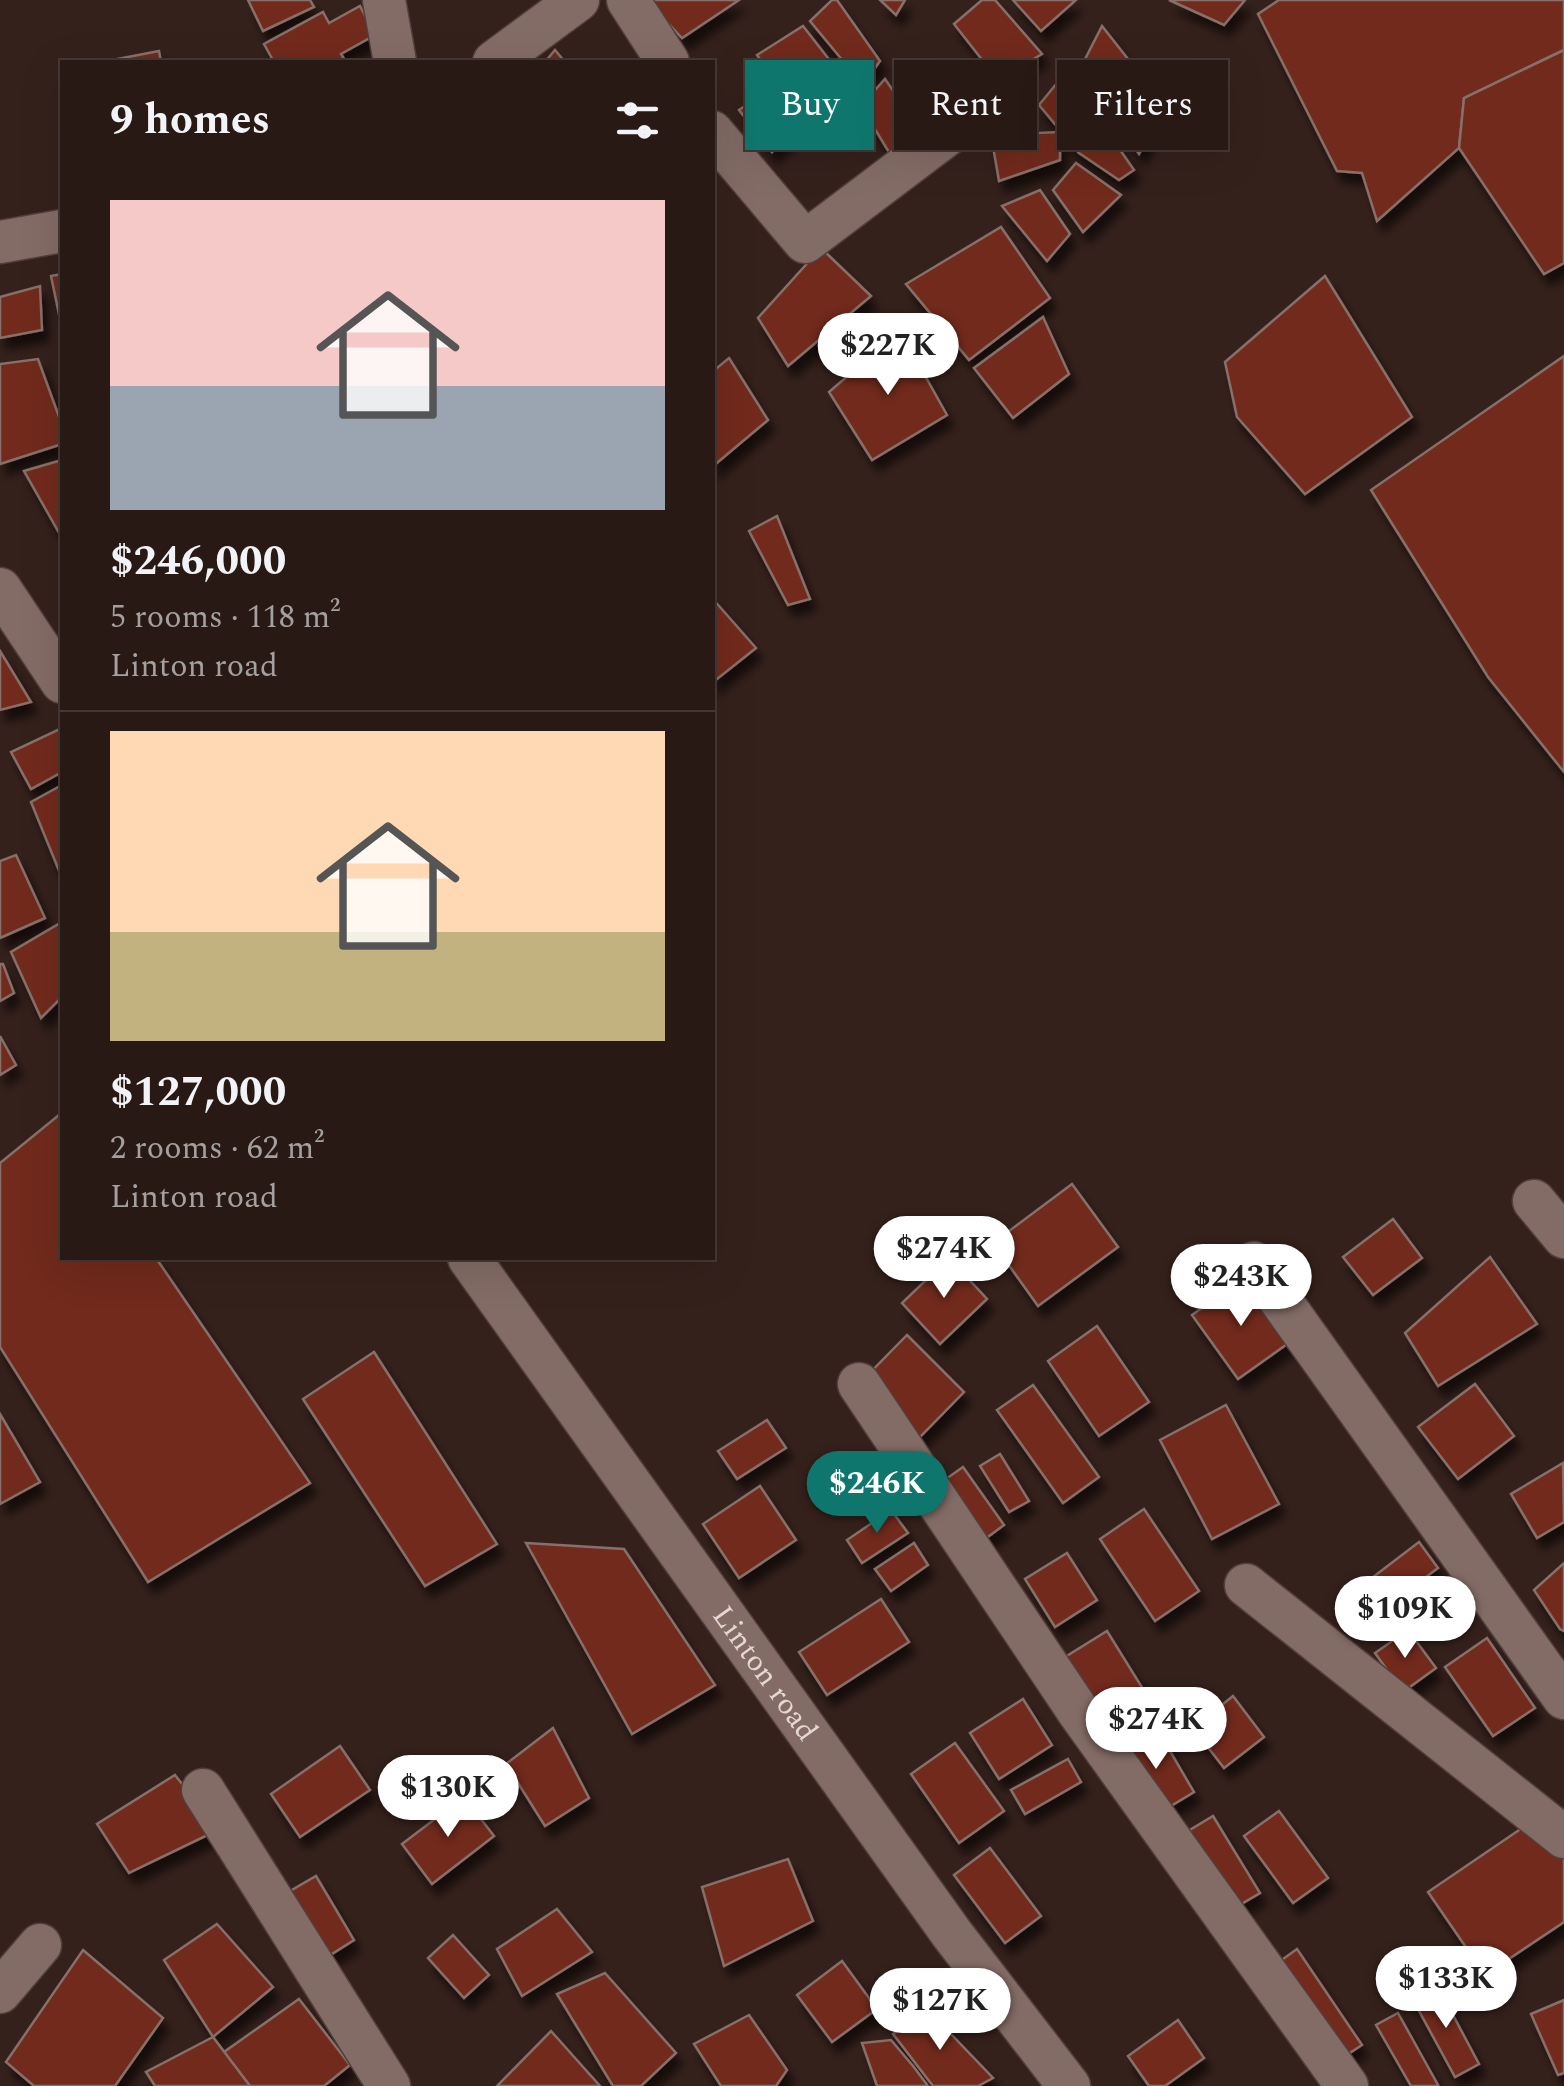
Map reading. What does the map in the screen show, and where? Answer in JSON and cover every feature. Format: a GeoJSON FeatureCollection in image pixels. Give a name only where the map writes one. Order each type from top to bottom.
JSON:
{"type":"FeatureCollection","features":[{"type":"Feature","properties":{"kind":"street"},"geometry":{"type":"LineString","coordinates":[[384,0],[395,60]]}},
{"type":"Feature","properties":{"kind":"street"},"geometry":{"type":"LineString","coordinates":[[497,60],[578,0]]}},
{"type":"Feature","properties":{"kind":"street"},"geometry":{"type":"LineString","coordinates":[[628,0],[667,60]]}},
{"type":"Feature","properties":{"kind":"street"},"geometry":{"type":"LineString","coordinates":[[715,136],[805,242],[927,150]]}},
{"type":"Feature","properties":{"kind":"street"},"geometry":{"type":"LineString","coordinates":[[0,242],[60,231]]}},
{"type":"Feature","properties":{"kind":"street"},"geometry":{"type":"LineString","coordinates":[[0,588],[60,679]]}},
{"type":"Feature","properties":{"kind":"street"},"geometry":{"type":"LineString","coordinates":[[1534,1201],[1564,1238]]}},
{"type":"Feature","properties":{"kind":"street","name":"Linton road"},"geometry":{"type":"LineString","coordinates":[[470,1260],[952,1934],[1069,2086]]}},
{"type":"Feature","properties":{"kind":"street"},"geometry":{"type":"LineString","coordinates":[[1254,1263],[1564,1698]]}},
{"type":"Feature","properties":{"kind":"street"},"geometry":{"type":"LineString","coordinates":[[859,1384],[1080,1714],[1346,2086]]}},
{"type":"Feature","properties":{"kind":"street"},"geometry":{"type":"LineString","coordinates":[[1246,1586],[1564,1837]]}},
{"type":"Feature","properties":{"kind":"street"},"geometry":{"type":"LineString","coordinates":[[203,1790],[389,2086]]}},
{"type":"Feature","properties":{"kind":"street"},"geometry":{"type":"LineString","coordinates":[[0,1992],[40,1946]]}},
{"type":"Feature","properties":{"kind":"building"},"geometry":{"type":"Polygon","coordinates":[[[248,0],[310,0],[314,7],[263,31],[248,0]]]}},
{"type":"Feature","properties":{"kind":"building"},"geometry":{"type":"Polygon","coordinates":[[[654,0],[739,0],[682,38],[651,5],[654,0]]]}},
{"type":"Feature","properties":{"kind":"building"},"geometry":{"type":"Polygon","coordinates":[[[832,0],[837,0],[880,61],[874,69],[874,60],[842,60],[810,21],[832,0]]]}},
{"type":"Feature","properties":{"kind":"building"},"geometry":{"type":"Polygon","coordinates":[[[880,0],[905,0],[896,15],[880,0]]]}},
{"type":"Feature","properties":{"kind":"building"},"geometry":{"type":"Polygon","coordinates":[[[982,0],[995,0],[1042,54],[1032,60],[982,60],[954,24],[982,0]]]}},
{"type":"Feature","properties":{"kind":"building"},"geometry":{"type":"Polygon","coordinates":[[[1013,0],[1076,0],[1041,31],[1013,0]]]}},
{"type":"Feature","properties":{"kind":"building"},"geometry":{"type":"Polygon","coordinates":[[[1169,0],[1245,0],[1224,25],[1169,0]]]}},
{"type":"Feature","properties":{"kind":"building"},"geometry":{"type":"Polygon","coordinates":[[[1279,0],[1564,0],[1564,50],[1464,98],[1459,148],[1377,221],[1362,173],[1337,171],[1258,14],[1279,0]]]}},
{"type":"Feature","properties":{"kind":"building"},"geometry":{"type":"Polygon","coordinates":[[[360,6],[375,35],[341,54],[345,60],[273,60],[264,44],[323,12],[329,23],[360,6]]]}},
{"type":"Feature","properties":{"kind":"building"},"geometry":{"type":"Polygon","coordinates":[[[803,26],[830,60],[761,60],[757,55],[803,26]]]}},
{"type":"Feature","properties":{"kind":"building"},"geometry":{"type":"Polygon","coordinates":[[[1102,26],[1129,60],[1085,60],[1102,26]]]}},
{"type":"Feature","properties":{"kind":"building"},"geometry":{"type":"Polygon","coordinates":[[[555,50],[563,60],[547,60],[555,50]]]}},
{"type":"Feature","properties":{"kind":"building"},"geometry":{"type":"Polygon","coordinates":[[[1564,50],[1564,263],[1544,274],[1459,148],[1464,98],[1564,50]]]}},
{"type":"Feature","properties":{"kind":"building"},"geometry":{"type":"Polygon","coordinates":[[[159,51],[161,60],[112,60],[159,51]]]}},
{"type":"Feature","properties":{"kind":"building"},"geometry":{"type":"Polygon","coordinates":[[[885,79],[894,92],[894,150],[906,150],[893,159],[874,128],[874,91],[885,79]]]}},
{"type":"Feature","properties":{"kind":"building"},"geometry":{"type":"Polygon","coordinates":[[[1057,83],[1057,127],[1039,105],[1057,83]]]}},
{"type":"Feature","properties":{"kind":"building"},"geometry":{"type":"Polygon","coordinates":[[[1057,132],[1060,160],[999,181],[994,150],[1037,150],[1037,133],[1057,132]]]}},
{"type":"Feature","properties":{"kind":"building"},"geometry":{"type":"Polygon","coordinates":[[[1076,150],[1120,150],[1134,170],[1119,180],[1076,150]]]}},
{"type":"Feature","properties":{"kind":"building"},"geometry":{"type":"Polygon","coordinates":[[[1076,163],[1121,195],[1083,232],[1053,190],[1076,163]]]}},
{"type":"Feature","properties":{"kind":"building"},"geometry":{"type":"Polygon","coordinates":[[[1040,190],[1070,234],[1047,261],[1002,206],[1040,190]]]}},
{"type":"Feature","properties":{"kind":"building"},"geometry":{"type":"Polygon","coordinates":[[[1001,227],[1050,298],[969,360],[906,284],[1001,227]]]}},
{"type":"Feature","properties":{"kind":"building"},"geometry":{"type":"Polygon","coordinates":[[[821,248],[871,296],[788,366],[758,318],[821,248]]]}},
{"type":"Feature","properties":{"kind":"building"},"geometry":{"type":"Polygon","coordinates":[[[60,274],[60,319],[51,276],[60,274]]]}},
{"type":"Feature","properties":{"kind":"building"},"geometry":{"type":"Polygon","coordinates":[[[1325,276],[1412,417],[1305,494],[1237,417],[1225,362],[1325,276]]]}},
{"type":"Feature","properties":{"kind":"building"},"geometry":{"type":"Polygon","coordinates":[[[40,286],[42,330],[0,338],[0,297],[40,286]]]}},
{"type":"Feature","properties":{"kind":"building"},"geometry":{"type":"Polygon","coordinates":[[[1043,317],[1069,374],[1013,418],[974,368],[1043,317]]]}},
{"type":"Feature","properties":{"kind":"building"},"geometry":{"type":"Polygon","coordinates":[[[900,331],[947,415],[872,460],[829,392],[900,331]]]}},
{"type":"Feature","properties":{"kind":"building"},"geometry":{"type":"Polygon","coordinates":[[[1564,356],[1564,772],[1488,677],[1371,490],[1564,356]]]}},
{"type":"Feature","properties":{"kind":"building"},"geometry":{"type":"Polygon","coordinates":[[[729,358],[768,420],[715,464],[715,370],[729,358]]]}},
{"type":"Feature","properties":{"kind":"building"},"geometry":{"type":"Polygon","coordinates":[[[38,359],[60,420],[60,445],[0,464],[0,364],[38,359]]]}},
{"type":"Feature","properties":{"kind":"building"},"geometry":{"type":"Polygon","coordinates":[[[60,461],[58,531],[24,471],[60,461]]]}},
{"type":"Feature","properties":{"kind":"building"},"geometry":{"type":"Polygon","coordinates":[[[777,516],[810,599],[788,605],[749,531],[777,516]]]}},
{"type":"Feature","properties":{"kind":"building"},"geometry":{"type":"Polygon","coordinates":[[[715,601],[756,648],[715,681],[715,601]]]}},
{"type":"Feature","properties":{"kind":"building"},"geometry":{"type":"Polygon","coordinates":[[[0,651],[31,702],[0,710],[0,651]]]}},
{"type":"Feature","properties":{"kind":"building"},"geometry":{"type":"Polygon","coordinates":[[[60,729],[60,773],[31,789],[11,752],[60,729]]]}},
{"type":"Feature","properties":{"kind":"building"},"geometry":{"type":"Polygon","coordinates":[[[60,786],[60,873],[31,802],[60,786]]]}},
{"type":"Feature","properties":{"kind":"building"},"geometry":{"type":"Polygon","coordinates":[[[16,855],[45,918],[0,938],[0,861],[16,855]]]}},
{"type":"Feature","properties":{"kind":"building"},"geometry":{"type":"Polygon","coordinates":[[[60,923],[60,999],[41,1018],[11,952],[60,923]]]}},
{"type":"Feature","properties":{"kind":"building"},"geometry":{"type":"Polygon","coordinates":[[[0,964],[14,993],[0,1001],[0,964]]]}},
{"type":"Feature","properties":{"kind":"building"},"geometry":{"type":"Polygon","coordinates":[[[0,1036],[16,1065],[0,1075],[0,1036]]]}},
{"type":"Feature","properties":{"kind":"building"},"geometry":{"type":"Polygon","coordinates":[[[59,1115],[60,1260],[157,1260],[310,1483],[148,1582],[0,1347],[0,1163],[59,1115]]]}},
{"type":"Feature","properties":{"kind":"building"},"geometry":{"type":"Polygon","coordinates":[[[1072,1184],[1118,1247],[1038,1306],[993,1243],[1072,1184]]]}},
{"type":"Feature","properties":{"kind":"building"},"geometry":{"type":"Polygon","coordinates":[[[1393,1219],[1422,1258],[1373,1295],[1343,1257],[1393,1219]]]}},
{"type":"Feature","properties":{"kind":"building"},"geometry":{"type":"Polygon","coordinates":[[[1490,1257],[1537,1324],[1438,1386],[1405,1333],[1490,1257]]]}},
{"type":"Feature","properties":{"kind":"building"},"geometry":{"type":"Polygon","coordinates":[[[949,1258],[987,1299],[940,1344],[902,1303],[949,1258]]]}},
{"type":"Feature","properties":{"kind":"building"},"geometry":{"type":"Polygon","coordinates":[[[1243,1278],[1290,1342],[1238,1379],[1192,1315],[1243,1278]]]}},
{"type":"Feature","properties":{"kind":"building"},"geometry":{"type":"Polygon","coordinates":[[[1097,1326],[1149,1402],[1099,1436],[1048,1361],[1097,1326]]]}},
{"type":"Feature","properties":{"kind":"building"},"geometry":{"type":"Polygon","coordinates":[[[907,1335],[964,1392],[917,1440],[859,1384],[907,1335]]]}},
{"type":"Feature","properties":{"kind":"building"},"geometry":{"type":"Polygon","coordinates":[[[374,1352],[497,1544],[425,1586],[303,1399],[374,1352]]]}},
{"type":"Feature","properties":{"kind":"building"},"geometry":{"type":"Polygon","coordinates":[[[1475,1384],[1514,1436],[1458,1479],[1418,1427],[1475,1384]]]}},
{"type":"Feature","properties":{"kind":"building"},"geometry":{"type":"Polygon","coordinates":[[[1033,1385],[1099,1477],[1063,1503],[997,1410],[1033,1385]]]}},
{"type":"Feature","properties":{"kind":"building"},"geometry":{"type":"Polygon","coordinates":[[[1226,1405],[1279,1504],[1212,1539],[1160,1440],[1226,1405]]]}},
{"type":"Feature","properties":{"kind":"building"},"geometry":{"type":"Polygon","coordinates":[[[0,1414],[40,1482],[0,1504],[0,1414]]]}},
{"type":"Feature","properties":{"kind":"building"},"geometry":{"type":"Polygon","coordinates":[[[767,1420],[786,1448],[737,1479],[718,1451],[767,1420]]]}},
{"type":"Feature","properties":{"kind":"building"},"geometry":{"type":"Polygon","coordinates":[[[1000,1454],[1029,1501],[1009,1512],[980,1466],[1000,1454]]]}},
{"type":"Feature","properties":{"kind":"building"},"geometry":{"type":"Polygon","coordinates":[[[1563,1463],[1564,1522],[1537,1538],[1511,1494],[1563,1463]]]}},
{"type":"Feature","properties":{"kind":"building"},"geometry":{"type":"Polygon","coordinates":[[[963,1467],[1004,1525],[977,1545],[936,1486],[963,1467]]]}},
{"type":"Feature","properties":{"kind":"building"},"geometry":{"type":"Polygon","coordinates":[[[760,1486],[796,1540],[739,1578],[703,1524],[760,1486]]]}},
{"type":"Feature","properties":{"kind":"building"},"geometry":{"type":"Polygon","coordinates":[[[1144,1509],[1199,1591],[1155,1621],[1100,1539],[1144,1509]]]}},
{"type":"Feature","properties":{"kind":"building"},"geometry":{"type":"Polygon","coordinates":[[[891,1510],[908,1533],[862,1563],[847,1540],[891,1510]]]}},
{"type":"Feature","properties":{"kind":"building"},"geometry":{"type":"Polygon","coordinates":[[[1419,1542],[1438,1568],[1383,1609],[1364,1584],[1419,1542]]]}},
{"type":"Feature","properties":{"kind":"building"},"geometry":{"type":"Polygon","coordinates":[[[526,1543],[624,1549],[715,1685],[632,1734],[526,1543]]]}},
{"type":"Feature","properties":{"kind":"building"},"geometry":{"type":"Polygon","coordinates":[[[914,1543],[928,1565],[891,1591],[875,1569],[914,1543]]]}},
{"type":"Feature","properties":{"kind":"building"},"geometry":{"type":"Polygon","coordinates":[[[1067,1553],[1097,1600],[1055,1627],[1025,1579],[1067,1553]]]}},
{"type":"Feature","properties":{"kind":"building"},"geometry":{"type":"Polygon","coordinates":[[[1564,1563],[1564,1631],[1534,1590],[1564,1563]]]}},
{"type":"Feature","properties":{"kind":"building"},"geometry":{"type":"Polygon","coordinates":[[[881,1599],[909,1642],[827,1695],[799,1652],[881,1599]]]}},
{"type":"Feature","properties":{"kind":"building"},"geometry":{"type":"Polygon","coordinates":[[[1408,1630],[1436,1668],[1403,1692],[1375,1653],[1408,1630]]]}},
{"type":"Feature","properties":{"kind":"building"},"geometry":{"type":"Polygon","coordinates":[[[1107,1631],[1143,1689],[1099,1717],[1062,1659],[1107,1631]]]}},
{"type":"Feature","properties":{"kind":"building"},"geometry":{"type":"Polygon","coordinates":[[[1487,1638],[1535,1708],[1493,1736],[1445,1667],[1487,1638]]]}},
{"type":"Feature","properties":{"kind":"building"},"geometry":{"type":"Polygon","coordinates":[[[1233,1696],[1264,1737],[1224,1768],[1193,1728],[1233,1696]]]}},
{"type":"Feature","properties":{"kind":"building"},"geometry":{"type":"Polygon","coordinates":[[[1023,1699],[1052,1745],[999,1779],[970,1733],[1023,1699]]]}},
{"type":"Feature","properties":{"kind":"building"},"geometry":{"type":"Polygon","coordinates":[[[553,1728],[589,1798],[545,1826],[506,1764],[553,1728]]]}},
{"type":"Feature","properties":{"kind":"building"},"geometry":{"type":"Polygon","coordinates":[[[1157,1729],[1194,1792],[1156,1815],[1118,1752],[1157,1729]]]}},
{"type":"Feature","properties":{"kind":"building"},"geometry":{"type":"Polygon","coordinates":[[[955,1743],[1004,1811],[959,1843],[911,1774],[955,1743]]]}},
{"type":"Feature","properties":{"kind":"building"},"geometry":{"type":"Polygon","coordinates":[[[340,1746],[370,1790],[300,1837],[271,1794],[340,1746]]]}},
{"type":"Feature","properties":{"kind":"building"},"geometry":{"type":"Polygon","coordinates":[[[1068,1759],[1081,1782],[1025,1814],[1011,1790],[1068,1759]]]}},
{"type":"Feature","properties":{"kind":"building"},"geometry":{"type":"Polygon","coordinates":[[[175,1775],[218,1830],[129,1873],[97,1824],[175,1775]]]}},
{"type":"Feature","properties":{"kind":"building"},"geometry":{"type":"Polygon","coordinates":[[[464,1797],[494,1836],[432,1884],[402,1844],[464,1797]]]}},
{"type":"Feature","properties":{"kind":"building"},"geometry":{"type":"Polygon","coordinates":[[[1279,1811],[1328,1878],[1293,1903],[1244,1836],[1279,1811]]]}},
{"type":"Feature","properties":{"kind":"building"},"geometry":{"type":"Polygon","coordinates":[[[1541,1815],[1564,1848],[1564,1922],[1485,1975],[1428,1892],[1541,1815]]]}},
{"type":"Feature","properties":{"kind":"building"},"geometry":{"type":"Polygon","coordinates":[[[1213,1816],[1260,1893],[1226,1913],[1180,1836],[1213,1816]]]}},
{"type":"Feature","properties":{"kind":"building"},"geometry":{"type":"Polygon","coordinates":[[[990,1848],[1041,1916],[1005,1943],[954,1875],[990,1848]]]}},
{"type":"Feature","properties":{"kind":"building"},"geometry":{"type":"Polygon","coordinates":[[[788,1859],[813,1921],[724,1966],[702,1887],[788,1859]]]}},
{"type":"Feature","properties":{"kind":"building"},"geometry":{"type":"Polygon","coordinates":[[[316,1876],[354,1940],[324,1959],[285,1894],[316,1876]]]}},
{"type":"Feature","properties":{"kind":"building"},"geometry":{"type":"Polygon","coordinates":[[[557,1909],[592,1952],[522,1996],[497,1949],[557,1909]]]}},
{"type":"Feature","properties":{"kind":"building"},"geometry":{"type":"Polygon","coordinates":[[[217,1924],[273,1987],[213,2037],[164,1960],[217,1924]]]}},
{"type":"Feature","properties":{"kind":"building"},"geometry":{"type":"Polygon","coordinates":[[[453,1935],[489,1975],[464,1998],[428,1958],[453,1935]]]}},
{"type":"Feature","properties":{"kind":"building"},"geometry":{"type":"Polygon","coordinates":[[[1297,1949],[1362,2045],[1336,2062],[1272,1967],[1297,1949]]]}},
{"type":"Feature","properties":{"kind":"building"},"geometry":{"type":"Polygon","coordinates":[[[83,1950],[163,2018],[115,2086],[34,2086],[6,2062],[83,1950]]]}},
{"type":"Feature","properties":{"kind":"building"},"geometry":{"type":"Polygon","coordinates":[[[842,1961],[877,2009],[832,2042],[797,1995],[842,1961]]]}},
{"type":"Feature","properties":{"kind":"building"},"geometry":{"type":"Polygon","coordinates":[[[605,1973],[676,2053],[641,2086],[613,2086],[557,1994],[605,1973]]]}},
{"type":"Feature","properties":{"kind":"building"},"geometry":{"type":"Polygon","coordinates":[[[1437,1985],[1479,2064],[1455,2077],[1412,1998],[1437,1985]]]}},
{"type":"Feature","properties":{"kind":"building"},"geometry":{"type":"Polygon","coordinates":[[[299,1999],[350,2065],[324,2086],[250,2086],[224,2052],[299,1999]]]}},
{"type":"Feature","properties":{"kind":"building"},"geometry":{"type":"Polygon","coordinates":[[[1564,2000],[1564,2073],[1558,2075],[1531,2014],[1564,2000]]]}},
{"type":"Feature","properties":{"kind":"building"},"geometry":{"type":"Polygon","coordinates":[[[926,2008],[993,2078],[978,2086],[933,2086],[893,2034],[926,2008]]]}},
{"type":"Feature","properties":{"kind":"building"},"geometry":{"type":"Polygon","coordinates":[[[1398,2013],[1438,2085],[1411,2086],[1376,2025],[1398,2013]]]}},
{"type":"Feature","properties":{"kind":"building"},"geometry":{"type":"Polygon","coordinates":[[[749,2015],[787,2070],[776,2086],[721,2086],[694,2044],[749,2015]]]}},
{"type":"Feature","properties":{"kind":"building"},"geometry":{"type":"Polygon","coordinates":[[[1178,2020],[1204,2058],[1165,2086],[1149,2086],[1128,2056],[1178,2020]]]}},
{"type":"Feature","properties":{"kind":"building"},"geometry":{"type":"Polygon","coordinates":[[[551,2031],[600,2086],[497,2086],[551,2031]]]}},
{"type":"Feature","properties":{"kind":"building"},"geometry":{"type":"Polygon","coordinates":[[[213,2037],[250,2086],[155,2086],[146,2072],[213,2037]]]}},
{"type":"Feature","properties":{"kind":"building"},"geometry":{"type":"Polygon","coordinates":[[[891,2040],[928,2086],[877,2086],[862,2043],[891,2040]]]}}]}
